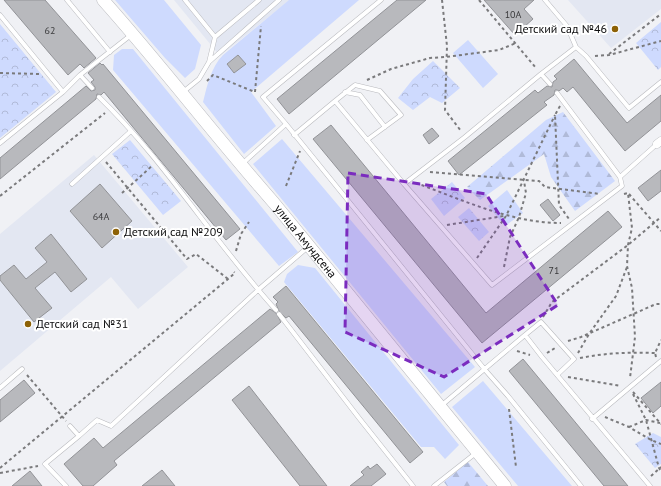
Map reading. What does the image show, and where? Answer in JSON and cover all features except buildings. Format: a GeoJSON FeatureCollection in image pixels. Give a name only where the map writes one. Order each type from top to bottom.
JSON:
{"type":"FeatureCollection","features":[{"type":"Feature","properties":{"kind":"main road","name":"улица Амундсена"},"geometry":{"type":"LineString","coordinates":[[103,0],[274,203],[308,247],[505,486]]}},
{"type":"Feature","properties":{"kind":"lane"},"geometry":{"type":"LineString","coordinates":[[67,0],[110,52]]}},
{"type":"Feature","properties":{"kind":"lane"},"geometry":{"type":"LineString","coordinates":[[185,0],[215,38]]}},
{"type":"Feature","properties":{"kind":"lane"},"geometry":{"type":"LineString","coordinates":[[182,94],[199,80],[209,62],[215,38],[259,0]]}},
{"type":"Feature","properties":{"kind":"lane"},"geometry":{"type":"LineString","coordinates":[[209,62],[279,0]]}},
{"type":"Feature","properties":{"kind":"lane"},"geometry":{"type":"LineString","coordinates":[[381,0],[263,97],[581,486]]}},
{"type":"Feature","properties":{"kind":"lane"},"geometry":{"type":"LineString","coordinates":[[545,0],[567,26],[576,47],[586,56],[629,108],[661,82]]}},
{"type":"Feature","properties":{"kind":"lane"},"geometry":{"type":"LineString","coordinates":[[0,15],[63,92]]}},
{"type":"Feature","properties":{"kind":"lane"},"geometry":{"type":"LineString","coordinates":[[0,143],[63,92],[80,75],[133,34]]}},
{"type":"Feature","properties":{"kind":"lane"},"geometry":{"type":"LineString","coordinates":[[404,184],[465,137],[576,47]]}},
{"type":"Feature","properties":{"kind":"lane"},"geometry":{"type":"LineString","coordinates":[[541,74],[550,84]]}},
{"type":"Feature","properties":{"kind":"lane"},"geometry":{"type":"LineString","coordinates":[[80,75],[92,88]]}},
{"type":"Feature","properties":{"kind":"lane"},"geometry":{"type":"LineString","coordinates":[[294,135],[355,85],[380,91],[401,115],[367,140]]}},
{"type":"Feature","properties":{"kind":"lane"},"geometry":{"type":"LineString","coordinates":[[345,92],[360,96],[385,127]]}},
{"type":"Feature","properties":{"kind":"lane"},"geometry":{"type":"LineString","coordinates":[[335,101],[404,184],[492,285],[622,186],[620,177],[557,93]]}},
{"type":"Feature","properties":{"kind":"lane"},"geometry":{"type":"LineString","coordinates":[[99,97],[111,108],[157,162],[233,261],[276,310]]}},
{"type":"Feature","properties":{"kind":"lane"},"geometry":{"type":"LineString","coordinates":[[241,165],[286,124]]}},
{"type":"Feature","properties":{"kind":"lane"},"geometry":{"type":"LineString","coordinates":[[72,184],[131,131]]}},
{"type":"Feature","properties":{"kind":"lane"},"geometry":{"type":"LineString","coordinates":[[620,177],[659,142]]}},
{"type":"Feature","properties":{"kind":"lane"},"geometry":{"type":"LineString","coordinates":[[66,486],[45,464],[97,420],[111,426],[258,290],[308,247]]}},
{"type":"Feature","properties":{"kind":"lane"},"geometry":{"type":"LineString","coordinates":[[279,314],[413,486]]}},
{"type":"Feature","properties":{"kind":"lane"},"geometry":{"type":"LineString","coordinates":[[440,406],[541,322],[574,359],[557,375]]}},
{"type":"Feature","properties":{"kind":"lane"},"geometry":{"type":"LineString","coordinates":[[525,335],[592,419],[650,486]]}},
{"type":"Feature","properties":{"kind":"lane"},"geometry":{"type":"LineString","coordinates":[[592,419],[660,362]]}},
{"type":"Feature","properties":{"kind":"lane"},"geometry":{"type":"LineString","coordinates":[[0,388],[22,369]]}},
{"type":"Feature","properties":{"kind":"lane"},"geometry":{"type":"LineString","coordinates":[[70,426],[79,436]]}},
{"type":"Feature","properties":{"kind":"lane"},"geometry":{"type":"LineString","coordinates":[[434,486],[477,452]]}},
{"type":"Feature","properties":{"kind":"path"},"geometry":{"type":"LineString","coordinates":[[442,0],[447,46],[445,110],[465,137]]}},
{"type":"Feature","properties":{"kind":"path"},"geometry":{"type":"LineString","coordinates":[[479,0],[541,74]]}},
{"type":"Feature","properties":{"kind":"path"},"geometry":{"type":"LineString","coordinates":[[608,55],[661,14]]}},
{"type":"Feature","properties":{"kind":"path"},"geometry":{"type":"LineString","coordinates":[[255,92],[261,15]]}},
{"type":"Feature","properties":{"kind":"path"},"geometry":{"type":"LineString","coordinates":[[586,56],[608,55],[661,41]]}},
{"type":"Feature","properties":{"kind":"path"},"geometry":{"type":"LineString","coordinates":[[355,85],[391,69],[430,58],[499,50],[516,43]]}},
{"type":"Feature","properties":{"kind":"path"},"geometry":{"type":"LineString","coordinates":[[0,73],[48,74]]}},
{"type":"Feature","properties":{"kind":"path"},"geometry":{"type":"LineString","coordinates":[[203,85],[213,75],[255,92],[263,97]]}},
{"type":"Feature","properties":{"kind":"path"},"geometry":{"type":"LineString","coordinates":[[474,264],[506,216],[563,100]]}},
{"type":"Feature","properties":{"kind":"path"},"geometry":{"type":"LineString","coordinates":[[0,196],[111,108]]}},
{"type":"Feature","properties":{"kind":"path"},"geometry":{"type":"LineString","coordinates":[[555,115],[559,188],[558,205],[572,223]]}},
{"type":"Feature","properties":{"kind":"path"},"geometry":{"type":"LineString","coordinates":[[286,186],[302,144]]}},
{"type":"Feature","properties":{"kind":"path"},"geometry":{"type":"LineString","coordinates":[[0,468],[228,280],[196,254],[187,259],[102,157]]}},
{"type":"Feature","properties":{"kind":"path"},"geometry":{"type":"LineString","coordinates":[[122,193],[157,162]]}},
{"type":"Feature","properties":{"kind":"path"},"geometry":{"type":"LineString","coordinates":[[419,171],[539,181],[545,187],[609,195],[628,193]]}},
{"type":"Feature","properties":{"kind":"path"},"geometry":{"type":"LineString","coordinates":[[409,180],[506,216]]}},
{"type":"Feature","properties":{"kind":"path"},"geometry":{"type":"LineString","coordinates":[[502,277],[510,237],[519,217],[526,193],[524,180]]}},
{"type":"Feature","properties":{"kind":"path"},"geometry":{"type":"LineString","coordinates":[[622,186],[661,231]]}},
{"type":"Feature","properties":{"kind":"path"},"geometry":{"type":"LineString","coordinates":[[628,193],[632,228],[628,245],[627,266],[632,288],[634,337],[629,387],[646,420],[661,471]]}},
{"type":"Feature","properties":{"kind":"path"},"geometry":{"type":"LineString","coordinates":[[440,226],[506,216],[548,223],[572,223]]}},
{"type":"Feature","properties":{"kind":"path"},"geometry":{"type":"LineString","coordinates":[[541,322],[552,302],[628,245],[661,217]]}},
{"type":"Feature","properties":{"kind":"path"},"geometry":{"type":"LineString","coordinates":[[241,234],[249,222]]}},
{"type":"Feature","properties":{"kind":"path"},"geometry":{"type":"LineString","coordinates":[[574,359],[589,334],[616,296],[627,266]]}},
{"type":"Feature","properties":{"kind":"path"},"geometry":{"type":"LineString","coordinates":[[655,353],[661,340]]}},
{"type":"Feature","properties":{"kind":"path"},"geometry":{"type":"LineString","coordinates":[[574,359],[597,355],[633,352],[655,353]]}},
{"type":"Feature","properties":{"kind":"path"},"geometry":{"type":"LineString","coordinates":[[655,353],[660,362]]}},
{"type":"Feature","properties":{"kind":"path"},"geometry":{"type":"LineString","coordinates":[[22,369],[70,426]]}},
{"type":"Feature","properties":{"kind":"path"},"geometry":{"type":"LineString","coordinates":[[557,375],[629,387],[661,423]]}},
{"type":"Feature","properties":{"kind":"path"},"geometry":{"type":"LineString","coordinates":[[508,396],[516,467]]}},
{"type":"Feature","properties":{"kind":"path"},"geometry":{"type":"LineString","coordinates":[[599,414],[629,427],[661,444]]}},
{"type":"Feature","properties":{"kind":"path"},"geometry":{"type":"LineString","coordinates":[[629,427],[646,420],[661,423]]}},
{"type":"Feature","properties":{"kind":"path"},"geometry":{"type":"LineString","coordinates":[[0,473],[45,464]]}},
{"type":"Feature","properties":{"kind":"path"},"geometry":{"type":"LineString","coordinates":[[645,481],[660,467]]}},
{"type":"Feature","properties":{"kind":"highlighted area"},"geometry":{"type":"Polygon","coordinates":[[[348,173],[486,194],[558,305],[444,377],[345,332],[348,173]]]}},
{"type":"Feature","properties":{"kind":"shaded area"},"geometry":{"type":"Polygon","coordinates":[[[174,0],[290,0],[220,56],[174,0]]]}},
{"type":"Feature","properties":{"kind":"shaded area","name":"Детский сад №46"},"geometry":{"type":"Polygon","coordinates":[[[568,0],[661,0],[661,9],[611,48],[568,0]]]}},
{"type":"Feature","properties":{"kind":"shaded area"},"geometry":{"type":"Polygon","coordinates":[[[94,155],[188,267],[138,309],[111,277],[0,371],[0,234],[94,155]]]}},
{"type":"Feature","properties":{"kind":"green space"},"geometry":{"type":"Polygon","coordinates":[[[115,0],[164,0],[201,45],[195,69],[185,78],[165,58],[115,0]]]}},
{"type":"Feature","properties":{"kind":"green space"},"geometry":{"type":"Polygon","coordinates":[[[289,0],[359,0],[251,92],[276,126],[244,154],[203,102],[208,83],[215,65],[223,55],[289,0]]]}},
{"type":"Feature","properties":{"kind":"green space"},"geometry":{"type":"Polygon","coordinates":[[[661,22],[661,67],[658,70],[636,43],[661,22]]]}},
{"type":"Feature","properties":{"kind":"green space"},"geometry":{"type":"Polygon","coordinates":[[[0,24],[56,92],[0,138],[0,24]]]}},
{"type":"Feature","properties":{"kind":"green space"},"geometry":{"type":"Polygon","coordinates":[[[468,40],[498,74],[483,88],[453,53],[468,40]]]}},
{"type":"Feature","properties":{"kind":"green space"},"geometry":{"type":"Polygon","coordinates":[[[122,49],[133,49],[298,252],[279,266],[113,70],[114,55],[122,49]]]}},
{"type":"Feature","properties":{"kind":"green space"},"geometry":{"type":"Polygon","coordinates":[[[433,61],[460,88],[442,103],[430,97],[413,110],[398,98],[413,79],[433,61]]]}},
{"type":"Feature","properties":{"kind":"green space"},"geometry":{"type":"Polygon","coordinates":[[[563,112],[615,181],[575,211],[551,177],[544,154],[480,200],[467,187],[546,120],[563,112]]]}},
{"type":"Feature","properties":{"kind":"green space"},"geometry":{"type":"Polygon","coordinates":[[[282,139],[475,367],[441,394],[253,164],[282,139]]]}},
{"type":"Feature","properties":{"kind":"green space"},"geometry":{"type":"Polygon","coordinates":[[[130,140],[181,201],[163,215],[112,154],[130,140]]]}},
{"type":"Feature","properties":{"kind":"green space"},"geometry":{"type":"Polygon","coordinates":[[[452,182],[465,198],[444,216],[431,199],[452,182]]]}},
{"type":"Feature","properties":{"kind":"green space"},"geometry":{"type":"Polygon","coordinates":[[[507,190],[523,213],[505,226],[488,206],[507,190]]]}},
{"type":"Feature","properties":{"kind":"green space"},"geometry":{"type":"Polygon","coordinates":[[[469,208],[489,232],[479,241],[458,217],[469,208]]]}},
{"type":"Feature","properties":{"kind":"green space"},"geometry":{"type":"Polygon","coordinates":[[[298,265],[315,268],[459,445],[445,459],[434,447],[421,447],[284,282],[287,274],[298,265]]]}},
{"type":"Feature","properties":{"kind":"green space"},"geometry":{"type":"Polygon","coordinates":[[[483,381],[572,486],[518,486],[452,407],[483,381]]]}},
{"type":"Feature","properties":{"kind":"green space"},"geometry":{"type":"Polygon","coordinates":[[[653,433],[661,437],[661,464],[655,468],[635,444],[653,433]]]}},
{"type":"Feature","properties":{"kind":"green space"},"geometry":{"type":"Polygon","coordinates":[[[468,462],[488,486],[447,486],[444,482],[468,462]]]}},
{"type":"Feature","properties":{"kind":"place","name":"Детский сад №46"},"geometry":{"type":"Point","coordinates":[615,29]}},
{"type":"Feature","properties":{"kind":"place","name":"Детский сад №209"},"geometry":{"type":"Point","coordinates":[116,232]}},
{"type":"Feature","properties":{"kind":"place","name":"Детский сад №31"},"geometry":{"type":"Point","coordinates":[28,324]}}]}
